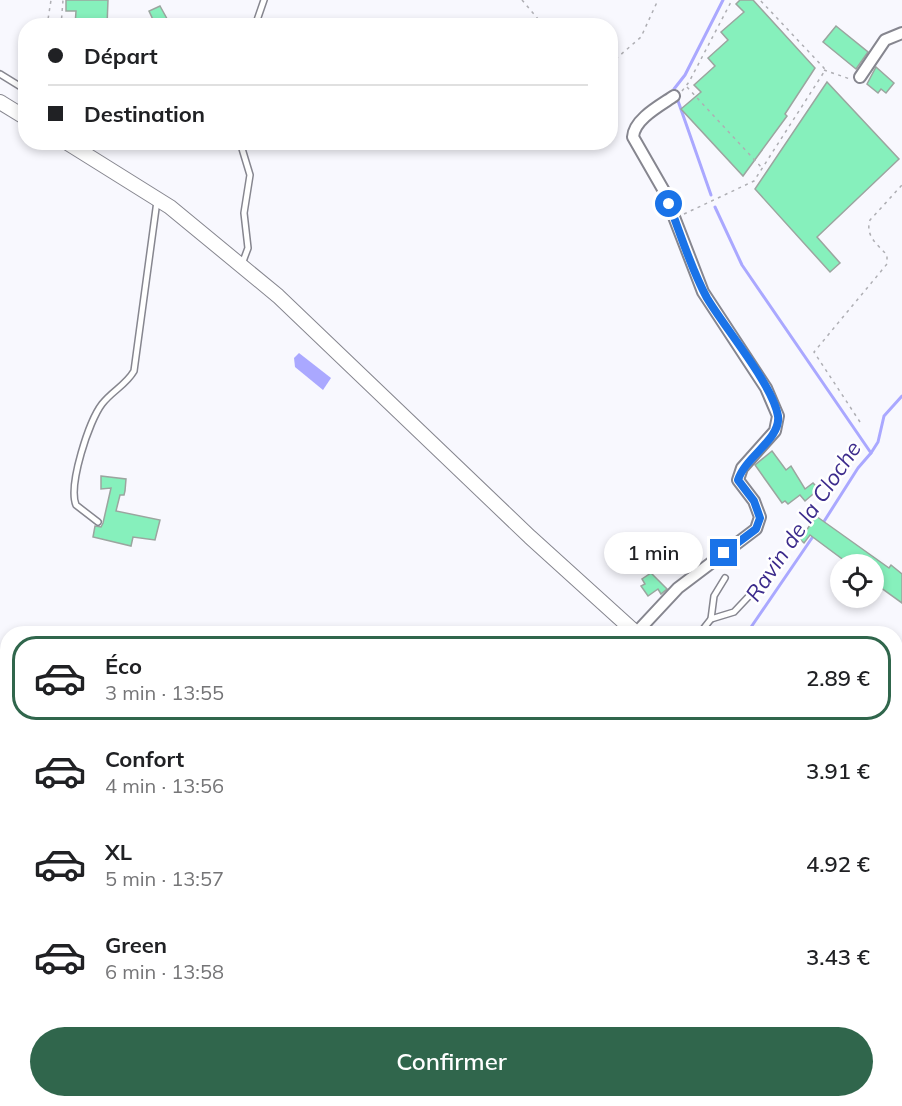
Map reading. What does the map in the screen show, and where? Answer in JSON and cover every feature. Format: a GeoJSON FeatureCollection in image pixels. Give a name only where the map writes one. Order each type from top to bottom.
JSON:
{"type":"FeatureCollection","features":[{"type":"Feature","properties":{"kind":"main road"},"geometry":{"type":"LineString","coordinates":[[0,102],[18,112]]}},
{"type":"Feature","properties":{"kind":"main road"},"geometry":{"type":"LineString","coordinates":[[79,150],[157,199],[278,296],[625,626]]}},
{"type":"Feature","properties":{"kind":"street"},"geometry":{"type":"LineString","coordinates":[[860,77],[885,40],[902,33]]}},
{"type":"Feature","properties":{"kind":"street"},"geometry":{"type":"LineString","coordinates":[[637,626],[678,588],[756,529],[760,518],[754,501],[738,480],[742,468],[775,430],[778,416],[766,388],[704,292],[657,177],[632,134],[647,116],[674,96]]}},
{"type":"Feature","properties":{"kind":"lane"},"geometry":{"type":"LineString","coordinates":[[258,18],[264,0]]}},
{"type":"Feature","properties":{"kind":"lane"},"geometry":{"type":"LineString","coordinates":[[0,74],[18,85]]}},
{"type":"Feature","properties":{"kind":"lane"},"geometry":{"type":"LineString","coordinates":[[242,150],[250,175],[244,213],[248,248],[242,266]]}},
{"type":"Feature","properties":{"kind":"lane"},"geometry":{"type":"LineString","coordinates":[[98,522],[76,505],[73,486],[83,451],[101,405],[130,378],[137,361],[143,294],[157,199]]}},
{"type":"Feature","properties":{"kind":"lane"},"geometry":{"type":"LineString","coordinates":[[706,626],[711,619],[714,596],[724,578]]}},
{"type":"Feature","properties":{"kind":"lane"},"geometry":{"type":"LineString","coordinates":[[711,619],[734,612],[750,595]]}},
{"type":"Feature","properties":{"kind":"path"},"geometry":{"type":"LineString","coordinates":[[48,18],[51,0]]}},
{"type":"Feature","properties":{"kind":"path"},"geometry":{"type":"LineString","coordinates":[[62,18],[63,0]]}},
{"type":"Feature","properties":{"kind":"path"},"geometry":{"type":"LineString","coordinates":[[522,0],[537,18]]}},
{"type":"Feature","properties":{"kind":"path"},"geometry":{"type":"LineString","coordinates":[[618,57],[641,38],[658,0]]}},
{"type":"Feature","properties":{"kind":"path"},"geometry":{"type":"LineString","coordinates":[[674,96],[686,87],[732,0]]}},
{"type":"Feature","properties":{"kind":"path"},"geometry":{"type":"LineString","coordinates":[[760,0],[824,70],[848,79],[860,77]]}},
{"type":"Feature","properties":{"kind":"path"},"geometry":{"type":"LineString","coordinates":[[674,218],[748,186],[763,168],[824,70]]}},
{"type":"Feature","properties":{"kind":"path"},"geometry":{"type":"LineString","coordinates":[[686,87],[763,168]]}},
{"type":"Feature","properties":{"kind":"path"},"geometry":{"type":"LineString","coordinates":[[860,422],[814,352],[887,264],[887,255],[873,241],[868,226],[870,220],[902,185]]}},
{"type":"Feature","properties":{"kind":"shaded area"},"geometry":{"type":"Polygon","coordinates":[[[299,353],[331,378],[323,390],[295,367],[294,358],[299,353]]]}},
{"type":"Feature","properties":{"kind":"building"},"geometry":{"type":"Polygon","coordinates":[[[66,0],[108,0],[107,18],[76,18],[76,11],[66,11],[66,0]]]}},
{"type":"Feature","properties":{"kind":"building"},"geometry":{"type":"Polygon","coordinates":[[[740,0],[753,0],[815,68],[785,114],[787,116],[743,176],[681,109],[701,92],[694,85],[715,66],[708,58],[728,40],[721,32],[744,12],[736,4],[740,0]]]}},
{"type":"Feature","properties":{"kind":"building"},"geometry":{"type":"Polygon","coordinates":[[[160,6],[167,18],[152,18],[149,11],[160,6]]]}},
{"type":"Feature","properties":{"kind":"building"},"geometry":{"type":"Polygon","coordinates":[[[836,26],[868,52],[856,69],[823,42],[836,26]]]}},
{"type":"Feature","properties":{"kind":"building"},"geometry":{"type":"Polygon","coordinates":[[[876,67],[894,83],[886,93],[881,89],[878,93],[867,84],[876,67]]]}},
{"type":"Feature","properties":{"kind":"building"},"geometry":{"type":"Polygon","coordinates":[[[827,82],[899,159],[817,237],[840,263],[830,272],[755,189],[827,82]]]}},
{"type":"Feature","properties":{"kind":"building"},"geometry":{"type":"Polygon","coordinates":[[[772,451],[786,470],[791,466],[805,489],[813,483],[819,489],[805,501],[800,495],[788,504],[785,501],[782,503],[755,465],[772,451]]]}},
{"type":"Feature","properties":{"kind":"building"},"geometry":{"type":"Polygon","coordinates":[[[101,476],[126,479],[124,495],[120,495],[116,511],[160,520],[155,540],[133,537],[131,546],[93,537],[95,526],[101,527],[103,523],[111,488],[101,489],[101,476]]]}},
{"type":"Feature","properties":{"kind":"building"},"geometry":{"type":"Polygon","coordinates":[[[816,516],[869,554],[836,554],[810,535],[804,543],[793,533],[799,525],[806,531],[816,516]]]}},
{"type":"Feature","properties":{"kind":"building"},"geometry":{"type":"Polygon","coordinates":[[[884,564],[889,568],[891,565],[902,574],[902,603],[884,590],[884,564]]]}},
{"type":"Feature","properties":{"kind":"building"},"geometry":{"type":"Polygon","coordinates":[[[651,573],[667,589],[661,594],[658,589],[648,596],[641,586],[645,584],[642,579],[651,573]]]}},
{"type":"Feature","properties":{"kind":"waterway"},"geometry":{"type":"LineString","coordinates":[[674,89],[685,75],[723,0]]}},
{"type":"Feature","properties":{"kind":"waterway"},"geometry":{"type":"LineString","coordinates":[[677,98],[711,195]]}},
{"type":"Feature","properties":{"kind":"waterway"},"geometry":{"type":"LineString","coordinates":[[715,207],[742,265],[871,453]]}},
{"type":"Feature","properties":{"kind":"waterway","name":"Ravin de la Cloche"},"geometry":{"type":"LineString","coordinates":[[823,523],[858,468],[878,442],[884,416],[902,396]]}},
{"type":"Feature","properties":{"kind":"waterway","name":"Ravin de la Cloche"},"geometry":{"type":"LineString","coordinates":[[752,626],[814,535]]}},
{"type":"Feature","properties":{"kind":"route"},"geometry":{"type":"LineString","coordinates":[[669,204],[704,292],[766,388],[778,416],[775,430],[742,468],[738,480],[754,501],[760,518],[756,529],[724,553]]}}]}
